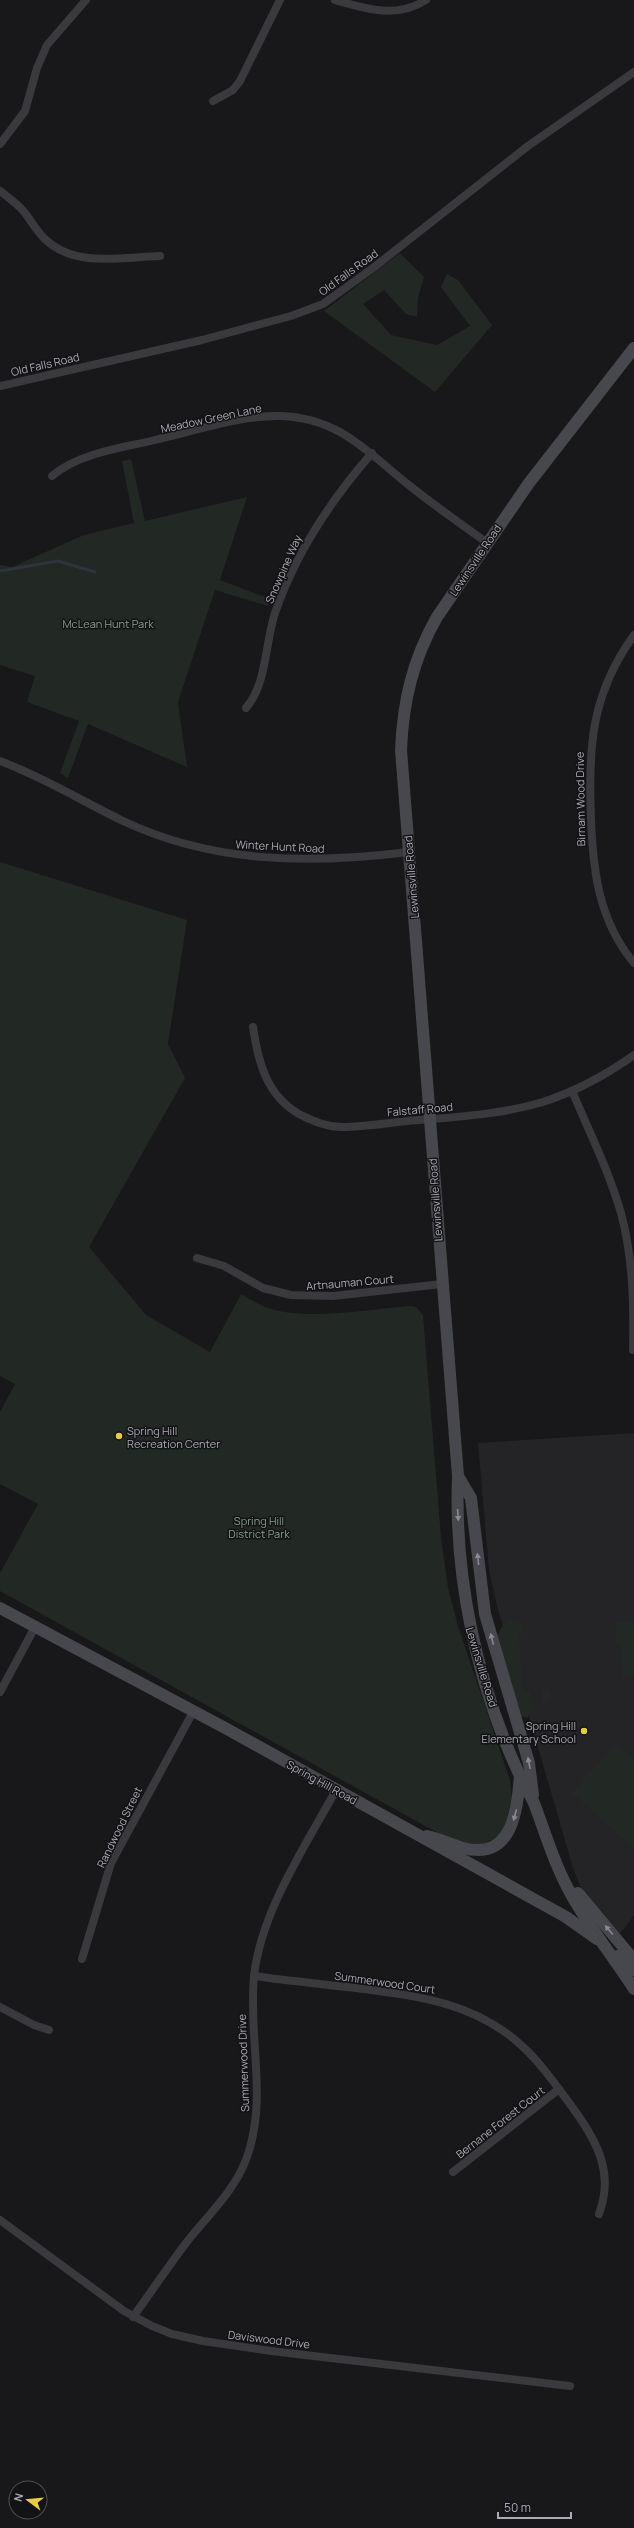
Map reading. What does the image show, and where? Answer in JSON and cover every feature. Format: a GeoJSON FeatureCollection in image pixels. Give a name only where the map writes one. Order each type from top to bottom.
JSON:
{"type":"FeatureCollection","features":[{"type":"Feature","properties":{"kind":"main road","name":"Lewinsville Road"},"geometry":{"type":"LineString","coordinates":[[634,348],[547,458],[486,542],[426,637],[410,679],[402,725],[401,750],[458,1476],[457,1500],[470,1631],[495,1710],[520,1776],[533,1802],[558,1870],[577,1904],[634,1989]]}},
{"type":"Feature","properties":{"kind":"main road","name":"Lewinsville Road"},"geometry":{"type":"LineString","coordinates":[[458,1476],[471,1498],[485,1614],[529,1763],[533,1802]]}},
{"type":"Feature","properties":{"kind":"main road"},"geometry":{"type":"LineString","coordinates":[[466,1602],[485,1614]]}},
{"type":"Feature","properties":{"kind":"main road","name":"Spring Hill Road"},"geometry":{"type":"LineString","coordinates":[[0,1608],[336,1790],[566,1917],[605,1945],[634,1970]]}},
{"type":"Feature","properties":{"kind":"main road"},"geometry":{"type":"LineString","coordinates":[[495,1710],[505,1722],[519,1726]]}},
{"type":"Feature","properties":{"kind":"main road"},"geometry":{"type":"LineString","coordinates":[[409,1831],[446,1840],[463,1848],[487,1848],[497,1844],[511,1828],[516,1818],[520,1776]]}},
{"type":"Feature","properties":{"kind":"main road"},"geometry":{"type":"LineString","coordinates":[[558,1870],[634,1960]]}},
{"type":"Feature","properties":{"kind":"street"},"geometry":{"type":"LineString","coordinates":[[0,144],[25,111],[37,68],[47,45],[86,0]]}},
{"type":"Feature","properties":{"kind":"street"},"geometry":{"type":"LineString","coordinates":[[213,101],[233,90],[240,81],[280,0]]}},
{"type":"Feature","properties":{"kind":"street"},"geometry":{"type":"LineString","coordinates":[[335,0],[380,12],[408,8],[426,0]]}},
{"type":"Feature","properties":{"kind":"street","name":"Old Falls Road"},"geometry":{"type":"LineString","coordinates":[[0,386],[216,336],[291,316],[323,304],[372,268],[528,146],[634,72]]}},
{"type":"Feature","properties":{"kind":"street"},"geometry":{"type":"LineString","coordinates":[[0,191],[18,206],[45,239],[71,255],[92,258],[160,256]]}},
{"type":"Feature","properties":{"kind":"street","name":"Meadow Green Lane"},"geometry":{"type":"LineString","coordinates":[[52,476],[73,461],[262,417],[281,416],[318,422],[352,438],[409,485],[486,542]]}},
{"type":"Feature","properties":{"kind":"street","name":"Snowpine Way"},"geometry":{"type":"LineString","coordinates":[[246,708],[257,691],[274,615],[297,559],[330,505],[372,453]]}},
{"type":"Feature","properties":{"kind":"street","name":"Birnam Wood Drive"},"geometry":{"type":"LineString","coordinates":[[634,635],[613,668],[604,690],[592,730],[589,772],[592,856],[599,899],[616,938],[634,963]]}},
{"type":"Feature","properties":{"kind":"street","name":"Winter Hunt Road"},"geometry":{"type":"LineString","coordinates":[[0,762],[31,774],[153,834],[211,851],[267,858],[302,860],[337,860],[409,852]]}},
{"type":"Feature","properties":{"kind":"street","name":"Falstaff Road"},"geometry":{"type":"LineString","coordinates":[[253,1026],[257,1055],[268,1083],[277,1095],[298,1114],[312,1121],[342,1127],[506,1111],[544,1101],[572,1091],[598,1078],[634,1054]]}},
{"type":"Feature","properties":{"kind":"street"},"geometry":{"type":"LineString","coordinates":[[572,1091],[606,1170],[624,1228],[632,1286],[633,1350]]}},
{"type":"Feature","properties":{"kind":"street","name":"Artnauman Court"},"geometry":{"type":"LineString","coordinates":[[197,1258],[224,1266],[263,1288],[291,1295],[332,1296],[442,1284]]}},
{"type":"Feature","properties":{"kind":"street"},"geometry":{"type":"LineString","coordinates":[[0,1692],[35,1627]]}},
{"type":"Feature","properties":{"kind":"street","name":"Randwood Street"},"geometry":{"type":"LineString","coordinates":[[82,1959],[111,1863],[193,1712]]}},
{"type":"Feature","properties":{"kind":"street","name":"Summerwood Drive"},"geometry":{"type":"LineString","coordinates":[[133,2317],[186,2242],[230,2191],[247,2157],[253,2138],[258,2099],[253,2015],[254,1976],[261,1941],[271,1913],[336,1790]]}},
{"type":"Feature","properties":{"kind":"street","name":"Summerwood Court"},"geometry":{"type":"LineString","coordinates":[[254,1976],[413,1995],[447,2003],[499,2028],[521,2045],[560,2089],[589,2132],[602,2160],[607,2185],[605,2198],[599,2214]]}},
{"type":"Feature","properties":{"kind":"street"},"geometry":{"type":"LineString","coordinates":[[0,2007],[34,2025],[49,2030]]}},
{"type":"Feature","properties":{"kind":"street","name":"Bernane Forest Court"},"geometry":{"type":"LineString","coordinates":[[453,2172],[560,2089]]}},
{"type":"Feature","properties":{"kind":"street","name":"Daviswood Drive"},"geometry":{"type":"LineString","coordinates":[[0,2220],[133,2317],[172,2334],[203,2342],[570,2386]]}},
{"type":"Feature","properties":{"kind":"shaded area","name":"Spring Hill Elementary School"},"geometry":{"type":"Polygon","coordinates":[[[634,1433],[634,1916],[613,1942],[582,1891],[573,1868],[497,1606],[489,1570],[478,1443],[634,1433]]]}},
{"type":"Feature","properties":{"kind":"green space"},"geometry":{"type":"Polygon","coordinates":[[[400,253],[424,277],[418,298],[417,317],[406,314],[384,290],[363,304],[391,335],[437,345],[470,326],[441,287],[447,274],[458,280],[492,325],[435,392],[324,311],[400,253]]]}},
{"type":"Feature","properties":{"kind":"green space","name":"McLean Hunt Park"},"geometry":{"type":"Polygon","coordinates":[[[131,459],[145,521],[247,497],[220,580],[270,599],[268,606],[215,590],[178,702],[187,767],[88,724],[68,778],[60,773],[79,721],[27,702],[35,676],[0,665],[0,565],[12,567],[84,535],[134,523],[122,461],[131,459]]]}},
{"type":"Feature","properties":{"kind":"green space","name":"Spring Hill District Park"},"geometry":{"type":"Polygon","coordinates":[[[0,862],[187,920],[168,1044],[185,1078],[89,1247],[146,1315],[210,1352],[241,1294],[265,1307],[299,1314],[337,1313],[411,1306],[416,1307],[423,1315],[441,1537],[448,1588],[458,1626],[510,1780],[512,1799],[511,1820],[497,1838],[482,1845],[456,1843],[0,1591],[0,1573],[38,1504],[0,1484],[0,1412],[15,1384],[0,1376],[0,862]]]}},
{"type":"Feature","properties":{"kind":"green space"},"geometry":{"type":"Polygon","coordinates":[[[515,1620],[521,1621],[525,1633],[519,1635],[523,1691],[531,1691],[533,1711],[527,1718],[521,1716],[496,1640],[502,1627],[515,1620]]]}},
{"type":"Feature","properties":{"kind":"green space"},"geometry":{"type":"Polygon","coordinates":[[[634,1621],[634,1676],[622,1677],[620,1642],[616,1643],[615,1622],[634,1621]]]}},
{"type":"Feature","properties":{"kind":"green space"},"geometry":{"type":"Polygon","coordinates":[[[549,1689],[550,1697],[545,1708],[543,1706],[541,1690],[549,1689]]]}},
{"type":"Feature","properties":{"kind":"green space"},"geometry":{"type":"Polygon","coordinates":[[[616,1743],[634,1759],[634,1849],[572,1793],[616,1743]]]}},
{"type":"Feature","properties":{"kind":"waterway"},"geometry":{"type":"LineString","coordinates":[[0,571],[58,561],[95,572]]}},
{"type":"Feature","properties":{"kind":"place","name":"Spring Hill Recreation Center"},"geometry":{"type":"Point","coordinates":[119,1436]}},
{"type":"Feature","properties":{"kind":"place","name":"Spring Hill Elementary School"},"geometry":{"type":"Point","coordinates":[584,1731]}}]}
